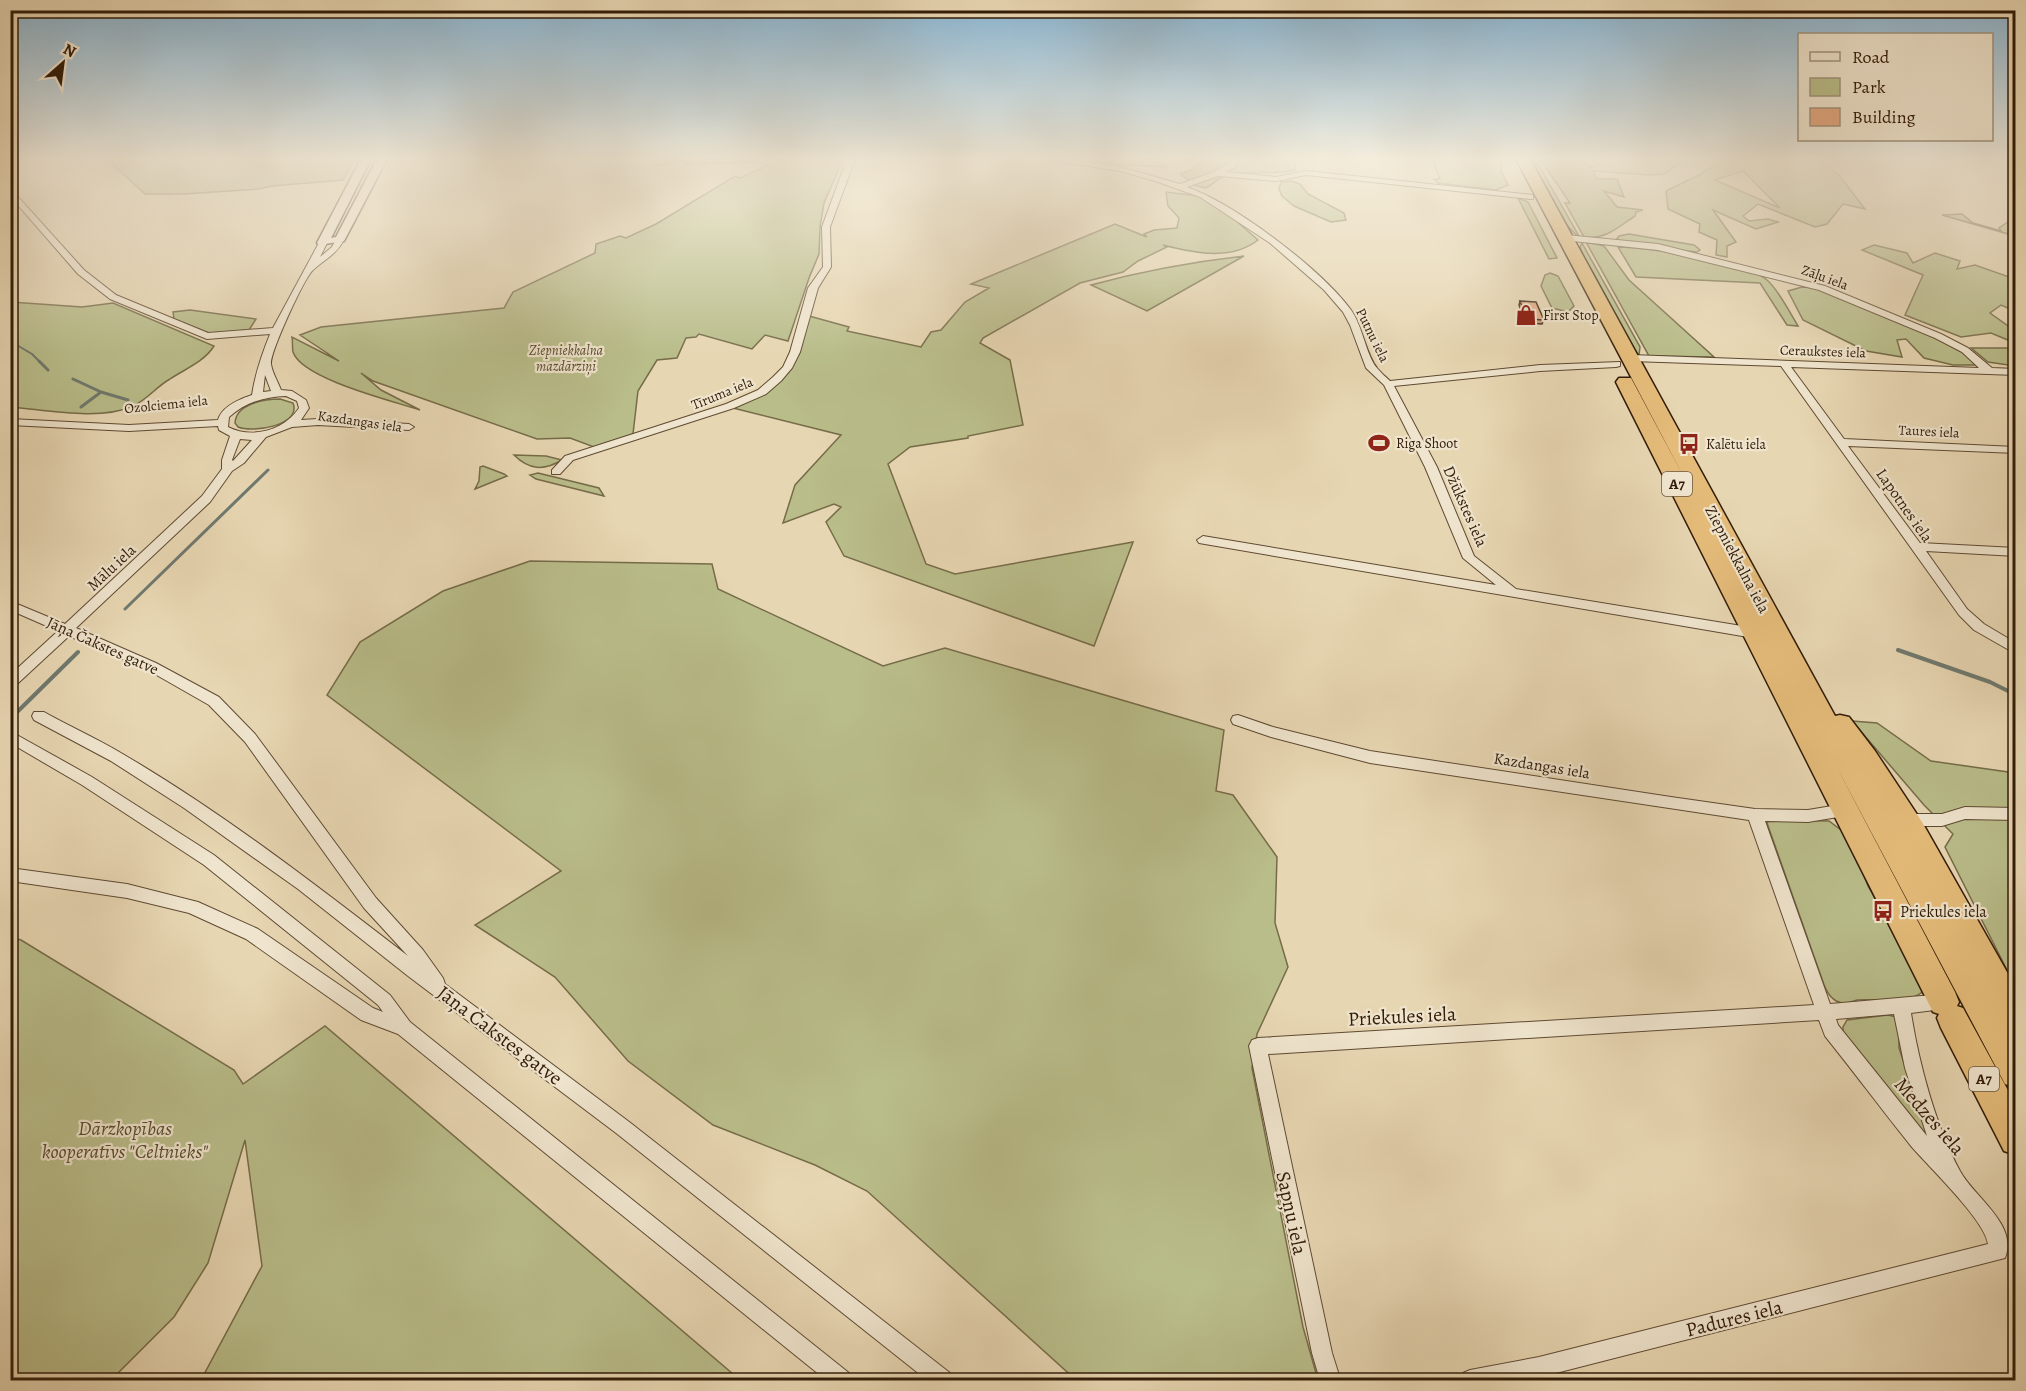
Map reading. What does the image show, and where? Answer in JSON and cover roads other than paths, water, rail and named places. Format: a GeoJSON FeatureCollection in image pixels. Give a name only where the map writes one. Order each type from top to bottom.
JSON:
{"type":"FeatureCollection","features":[{"type":"Feature","properties":{"kind":"highway","name":"Ziepniekkalna iela"},"geometry":{"type":"LineString","coordinates":[[1551,224],[1623,361],[1754,633],[2016,1139]]}},
{"type":"Feature","properties":{"kind":"highway","name":"Ziepniekkalna iela"},"geometry":{"type":"LineString","coordinates":[[1556,224],[1566,238],[1590,298]]}},
{"type":"Feature","properties":{"kind":"highway","name":"Ziepniekkalna iela"},"geometry":{"type":"LineString","coordinates":[[1623,361],[1801,675],[2016,1073]]}},
{"type":"Feature","properties":{"kind":"highway"},"geometry":{"type":"LineString","coordinates":[[1801,675],[1865,756],[1906,820],[2016,1018]]}},
{"type":"Feature","properties":{"kind":"highway","name":"Ziepniekkalna iela"},"geometry":{"type":"LineString","coordinates":[[1844,810],[1902,864]]}},
{"type":"Feature","properties":{"kind":"street"},"geometry":{"type":"LineString","coordinates":[[39,224],[81,272],[113,297],[207,336],[276,331]]}},
{"type":"Feature","properties":{"kind":"street"},"geometry":{"type":"LineString","coordinates":[[277,393],[266,365],[267,353],[276,331],[333,224]]}},
{"type":"Feature","properties":{"kind":"street"},"geometry":{"type":"LineString","coordinates":[[310,269],[336,248],[348,224]]}},
{"type":"Feature","properties":{"kind":"street","name":"Tīruma iela"},"geometry":{"type":"LineString","coordinates":[[555,472],[569,458],[730,406],[762,392],[777,380],[787,368],[795,352],[813,288],[827,267],[827,224]]}},
{"type":"Feature","properties":{"kind":"street","name":"Putnu iela"},"geometry":{"type":"LineString","coordinates":[[1249,224],[1327,288],[1351,318],[1371,368],[1388,384]]}},
{"type":"Feature","properties":{"kind":"street","name":"Zāļu iela"},"geometry":{"type":"LineString","coordinates":[[1566,238],[1658,247],[1822,288],[1938,336],[1965,350],[1989,370]]}},
{"type":"Feature","properties":{"kind":"street"},"geometry":{"type":"LineString","coordinates":[[323,243],[340,239]]}},
{"type":"Feature","properties":{"kind":"street","name":"Ceraukstes iela"},"geometry":{"type":"LineString","coordinates":[[1388,384],[1623,361],[1784,363],[2016,372]]}},
{"type":"Feature","properties":{"kind":"street","name":"Lapotnes iela"},"geometry":{"type":"LineString","coordinates":[[1784,363],[1914,547],[1963,612],[1979,627],[2016,649]]}},
{"type":"Feature","properties":{"kind":"street"},"geometry":{"type":"LineString","coordinates":[[257,396],[260,374],[266,365]]}},
{"type":"Feature","properties":{"kind":"street","name":"Džūkstes iela"},"geometry":{"type":"LineString","coordinates":[[1388,384],[1431,467],[1469,558],[1515,594]]}},
{"type":"Feature","properties":{"kind":"street","name":"Ozolciema iela"},"geometry":{"type":"LineString","coordinates":[[104,427],[205,416],[230,410],[257,396],[277,393],[288,393],[303,400],[305,406],[303,412]]}},
{"type":"Feature","properties":{"kind":"street","name":"Ozolciema iela"},"geometry":{"type":"LineString","coordinates":[[222,423],[230,410]]}},
{"type":"Feature","properties":{"kind":"street"},"geometry":{"type":"LineString","coordinates":[[236,435],[262,435],[291,424],[303,412]]}},
{"type":"Feature","properties":{"kind":"street","name":"Kazdangas iela"},"geometry":{"type":"LineString","coordinates":[[291,424],[318,422],[409,427],[385,421],[303,412]]}},
{"type":"Feature","properties":{"kind":"street","name":"Ozolciema iela"},"geometry":{"type":"LineString","coordinates":[[10,422],[129,428],[222,423]]}},
{"type":"Feature","properties":{"kind":"street","name":"Ozolciema iela"},"geometry":{"type":"LineString","coordinates":[[222,423],[228,433],[236,435]]}},
{"type":"Feature","properties":{"kind":"street","name":"Mālu iela"},"geometry":{"type":"LineString","coordinates":[[228,469],[227,460],[236,435]]}},
{"type":"Feature","properties":{"kind":"street","name":"Mālu iela"},"geometry":{"type":"LineString","coordinates":[[10,683],[206,499],[228,469],[240,461],[262,435]]}},
{"type":"Feature","properties":{"kind":"street","name":"Taures iela"},"geometry":{"type":"LineString","coordinates":[[1841,442],[2016,450]]}},
{"type":"Feature","properties":{"kind":"street"},"geometry":{"type":"LineString","coordinates":[[1203,540],[1754,633]]}},
{"type":"Feature","properties":{"kind":"street"},"geometry":{"type":"LineString","coordinates":[[1914,547],[2016,552]]}},
{"type":"Feature","properties":{"kind":"street","name":"Jāņa Čakstes gatve"},"geometry":{"type":"LineString","coordinates":[[10,605],[151,666],[214,701],[250,738],[370,903],[417,955],[443,992]]}},
{"type":"Feature","properties":{"kind":"street","name":"Jāņa Čakstes gatve"},"geometry":{"type":"LineString","coordinates":[[39,716],[116,757],[189,804],[303,884],[622,1126],[943,1380]]}},
{"type":"Feature","properties":{"kind":"street","name":"Kazdangas iela"},"geometry":{"type":"LineString","coordinates":[[1238,720],[1271,732],[1370,757],[1755,815],[1808,816],[1844,810]]}},
{"type":"Feature","properties":{"kind":"street"},"geometry":{"type":"LineString","coordinates":[[16,740],[96,786],[209,860],[384,1000],[404,1028],[839,1379]]}},
{"type":"Feature","properties":{"kind":"street"},"geometry":{"type":"LineString","coordinates":[[1906,820],[1942,820],[1965,813],[2016,814]]}},
{"type":"Feature","properties":{"kind":"street","name":"Medzes iela"},"geometry":{"type":"LineString","coordinates":[[1755,815],[1831,1030],[1919,1142],[1956,1180],[1990,1224],[1997,1239],[1998,1251]]}},
{"type":"Feature","properties":{"kind":"street"},"geometry":{"type":"LineString","coordinates":[[10,874],[127,891],[192,907],[252,934],[367,1014],[404,1028]]}},
{"type":"Feature","properties":{"kind":"street"},"geometry":{"type":"LineString","coordinates":[[1901,1004],[1908,1054],[1930,1126],[1956,1180]]}},
{"type":"Feature","properties":{"kind":"street","name":"Priekules iela"},"geometry":{"type":"LineString","coordinates":[[1258,1046],[1824,1012],[1901,1004],[1948,1010]]}},
{"type":"Feature","properties":{"kind":"street","name":"Sapņu iela"},"geometry":{"type":"LineString","coordinates":[[1258,1046],[1322,1353],[1331,1380]]}},
{"type":"Feature","properties":{"kind":"street","name":"Padures iela"},"geometry":{"type":"LineString","coordinates":[[1470,1380],[1543,1374],[1998,1251]]}},
{"type":"Feature","properties":{"kind":"waterway"},"geometry":{"type":"LineString","coordinates":[[10,341],[32,354],[48,370]]}},
{"type":"Feature","properties":{"kind":"waterway"},"geometry":{"type":"LineString","coordinates":[[73,379],[101,392]]}},
{"type":"Feature","properties":{"kind":"waterway"},"geometry":{"type":"LineString","coordinates":[[81,407],[101,392]]}},
{"type":"Feature","properties":{"kind":"waterway"},"geometry":{"type":"LineString","coordinates":[[101,392],[128,400]]}},
{"type":"Feature","properties":{"kind":"waterway"},"geometry":{"type":"LineString","coordinates":[[125,609],[268,470]]}},
{"type":"Feature","properties":{"kind":"waterway"},"geometry":{"type":"LineString","coordinates":[[1898,650],[1990,682],[2016,695]]}},
{"type":"Feature","properties":{"kind":"waterway"},"geometry":{"type":"LineString","coordinates":[[10,719],[78,652]]}},
{"type":"Feature","properties":{"kind":"place","name":"First Stop"},"geometry":{"type":"Point","coordinates":[1526,315]}},
{"type":"Feature","properties":{"kind":"place","name":"Riga Shoot"},"geometry":{"type":"Point","coordinates":[1379,443]}},
{"type":"Feature","properties":{"kind":"place","name":"Kalētu iela"},"geometry":{"type":"Point","coordinates":[1689,444]}},
{"type":"Feature","properties":{"kind":"place","name":"Priekules iela"},"geometry":{"type":"Point","coordinates":[1883,911]}},
{"type":"Feature","properties":{"kind":"park label","name":"Ziepniekkalna mazdārziņi"},"geometry":{"type":"Point","coordinates":[566,358]}},
{"type":"Feature","properties":{"kind":"park label","name":"Dārzkopības kooperatīvs \"Celtnieks\""},"geometry":{"type":"Point","coordinates":[125,1140]}}]}
